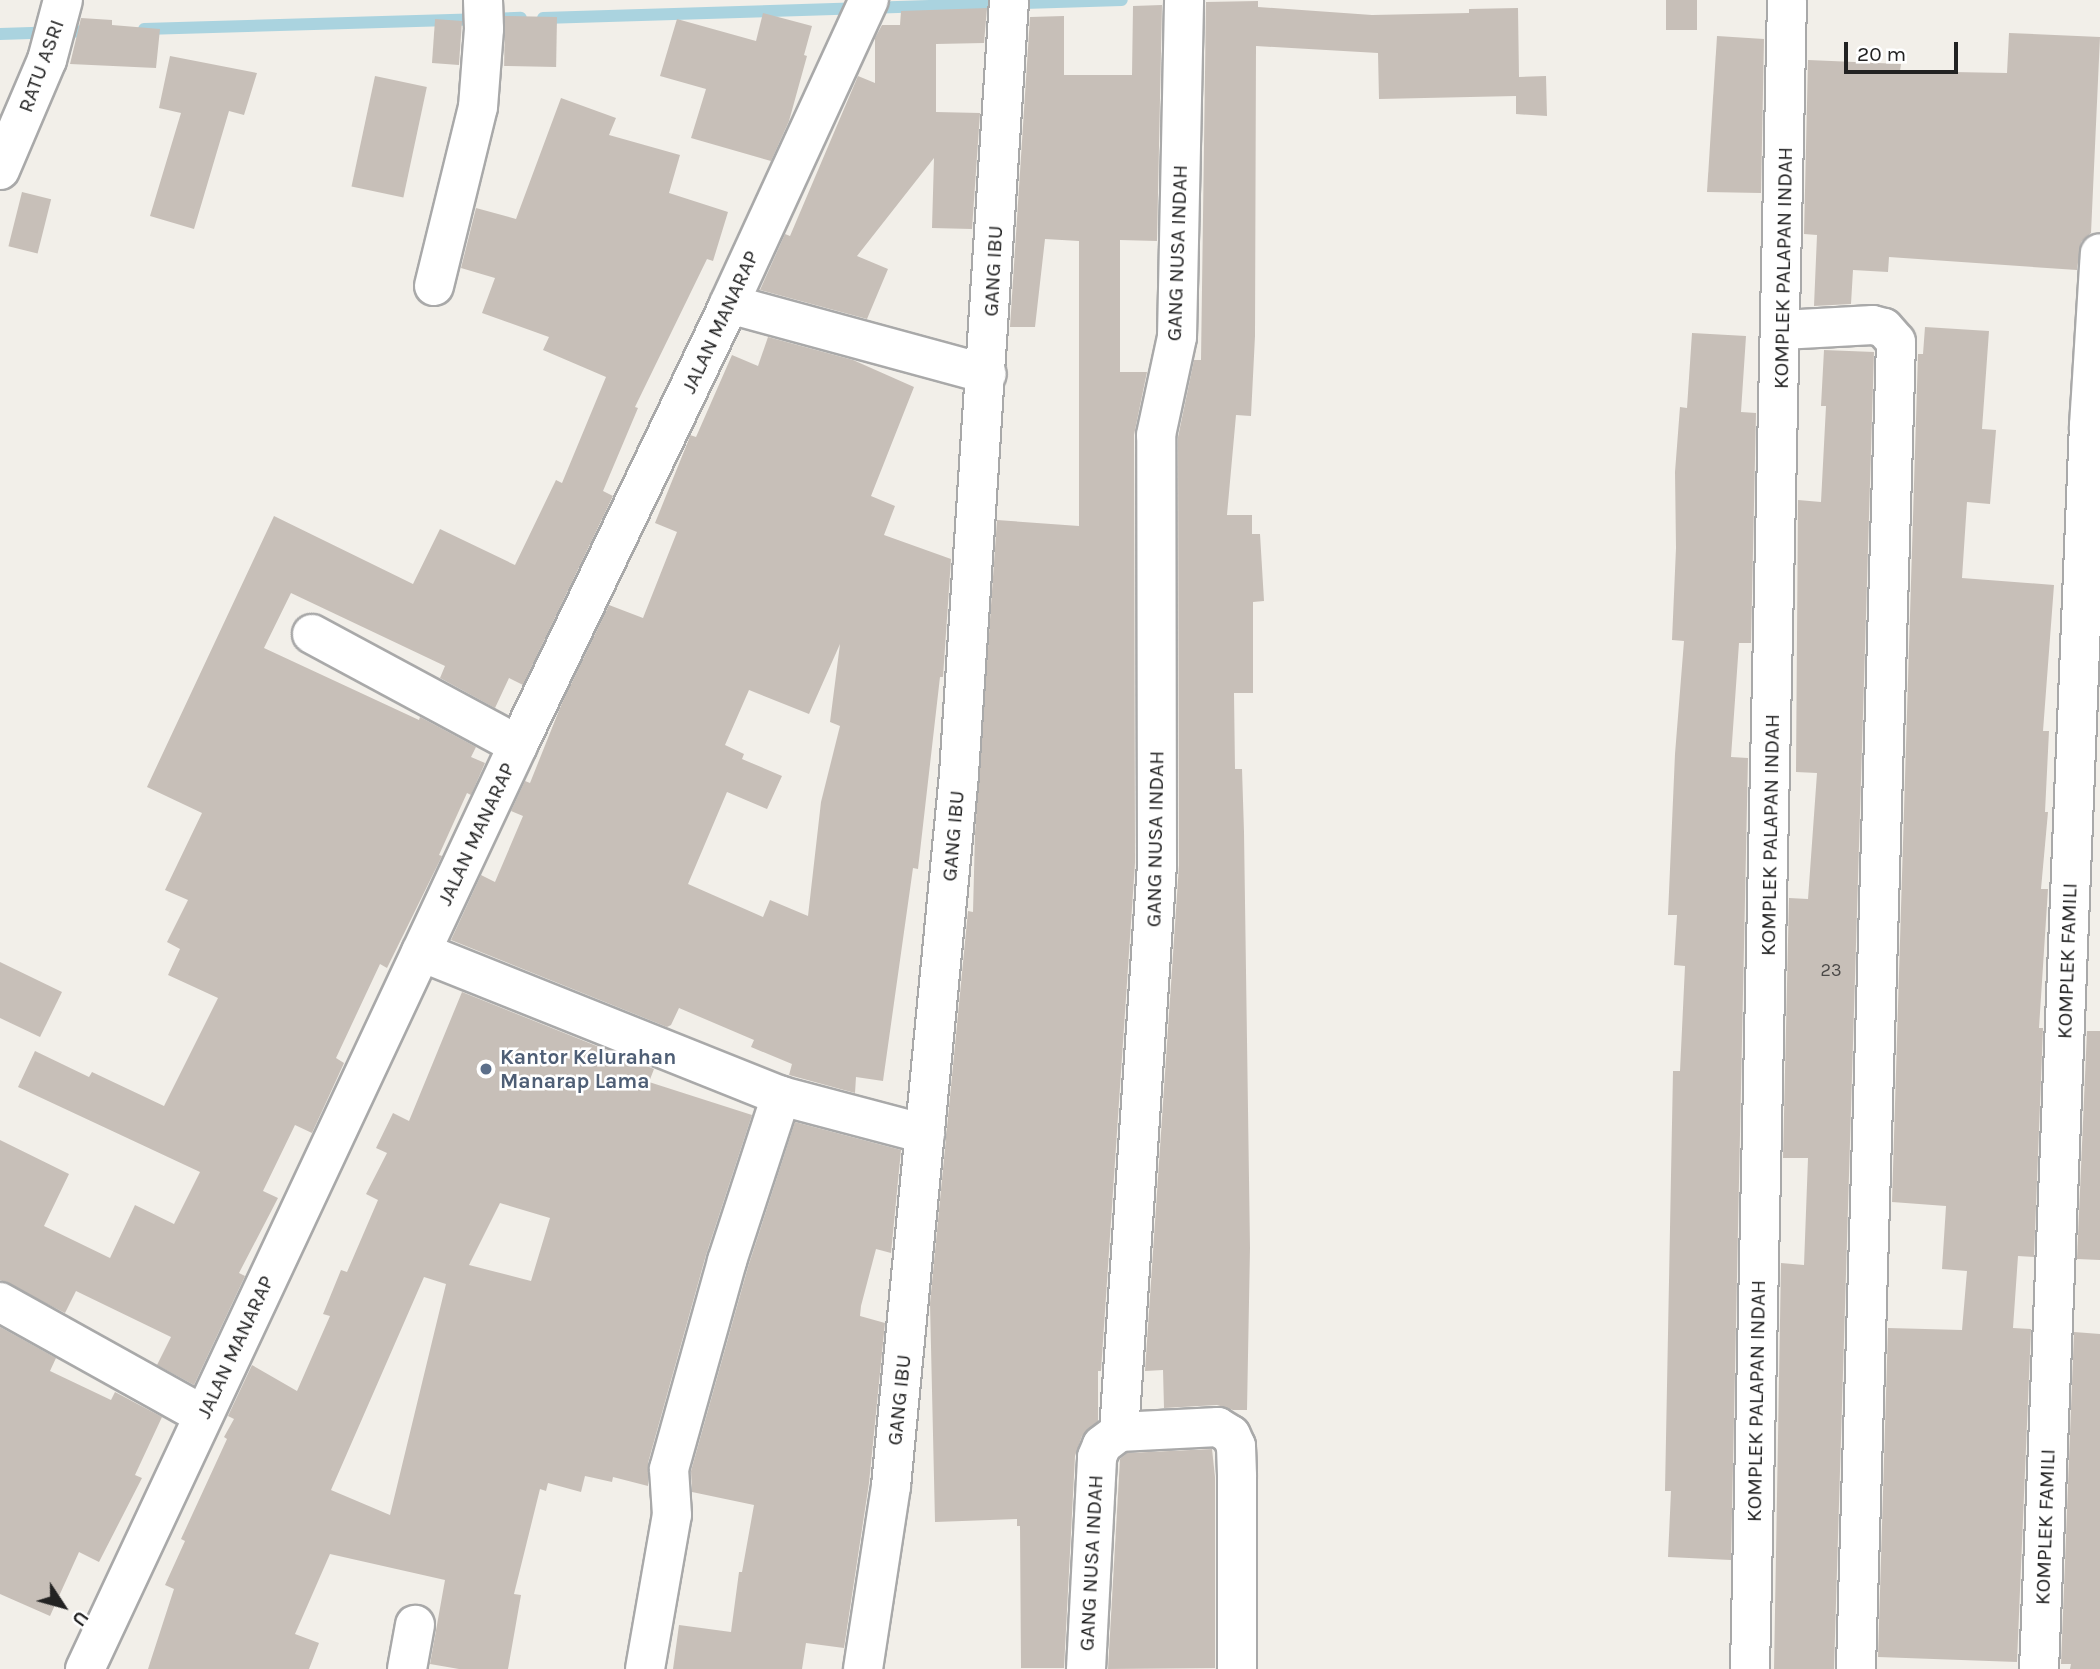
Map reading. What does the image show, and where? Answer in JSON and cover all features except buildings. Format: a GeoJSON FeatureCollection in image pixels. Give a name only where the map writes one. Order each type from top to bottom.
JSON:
{"type":"FeatureCollection","features":[{"type":"Feature","properties":{"kind":"street","name":"RATU ASRI"},"geometry":{"type":"LineString","coordinates":[[0,170],[47,61],[63,0]]}},
{"type":"Feature","properties":{"kind":"street"},"geometry":{"type":"LineString","coordinates":[[434,286],[478,107],[484,29],[483,0]]}},
{"type":"Feature","properties":{"kind":"street","name":"JALAN MANARAP"},"geometry":{"type":"LineString","coordinates":[[85,1669],[518,745],[729,304],[869,0]]}},
{"type":"Feature","properties":{"kind":"street","name":"GANG IBU"},"geometry":{"type":"LineString","coordinates":[[863,1669],[891,1486],[959,774],[987,374],[1009,0]]}},
{"type":"Feature","properties":{"kind":"street","name":"GANG NUSA INDAH"},"geometry":{"type":"LineString","coordinates":[[1086,1669],[1097,1457],[1102,1445],[1119,1432],[1157,864],[1156,435],[1177,337],[1184,0]]}},
{"type":"Feature","properties":{"kind":"street","name":"KOMPLEK PALAPAN INDAH"},"geometry":{"type":"LineString","coordinates":[[1750,1669],[1782,330],[1787,0]]}},
{"type":"Feature","properties":{"kind":"street","name":"KOMPLEK FAMILI"},"geometry":{"type":"LineString","coordinates":[[2039,1669],[2089,426],[2100,253]]}},
{"type":"Feature","properties":{"kind":"street"},"geometry":{"type":"LineString","coordinates":[[729,304],[987,374]]}},
{"type":"Feature","properties":{"kind":"street"},"geometry":{"type":"LineString","coordinates":[[1782,330],[1874,325],[1884,328],[1896,342],[1856,1669]]}},
{"type":"Feature","properties":{"kind":"street"},"geometry":{"type":"LineString","coordinates":[[312,634],[518,745]]}},
{"type":"Feature","properties":{"kind":"street"},"geometry":{"type":"LineString","coordinates":[[421,952],[781,1096],[925,1134]]}},
{"type":"Feature","properties":{"kind":"street"},"geometry":{"type":"LineString","coordinates":[[645,1669],[672,1515],[669,1469],[727,1261],[781,1096]]}},
{"type":"Feature","properties":{"kind":"street"},"geometry":{"type":"LineString","coordinates":[[0,1302],[203,1415]]}},
{"type":"Feature","properties":{"kind":"street"},"geometry":{"type":"LineString","coordinates":[[1119,1432],[1218,1427],[1231,1435],[1236,1446],[1237,1669]]}},
{"type":"Feature","properties":{"kind":"street"},"geometry":{"type":"LineString","coordinates":[[407,1669],[415,1625]]}},
{"type":"Feature","properties":{"kind":"waterway"},"geometry":{"type":"LineString","coordinates":[[543,18],[1122,0]]}},
{"type":"Feature","properties":{"kind":"waterway"},"geometry":{"type":"LineString","coordinates":[[144,29],[521,18]]}},
{"type":"Feature","properties":{"kind":"waterway"},"geometry":{"type":"LineString","coordinates":[[0,34],[94,31]]}},
{"type":"Feature","properties":{"kind":"place","name":"Kantor Kelurahan Manarap Lama"},"geometry":{"type":"Point","coordinates":[486,1069]}}]}
